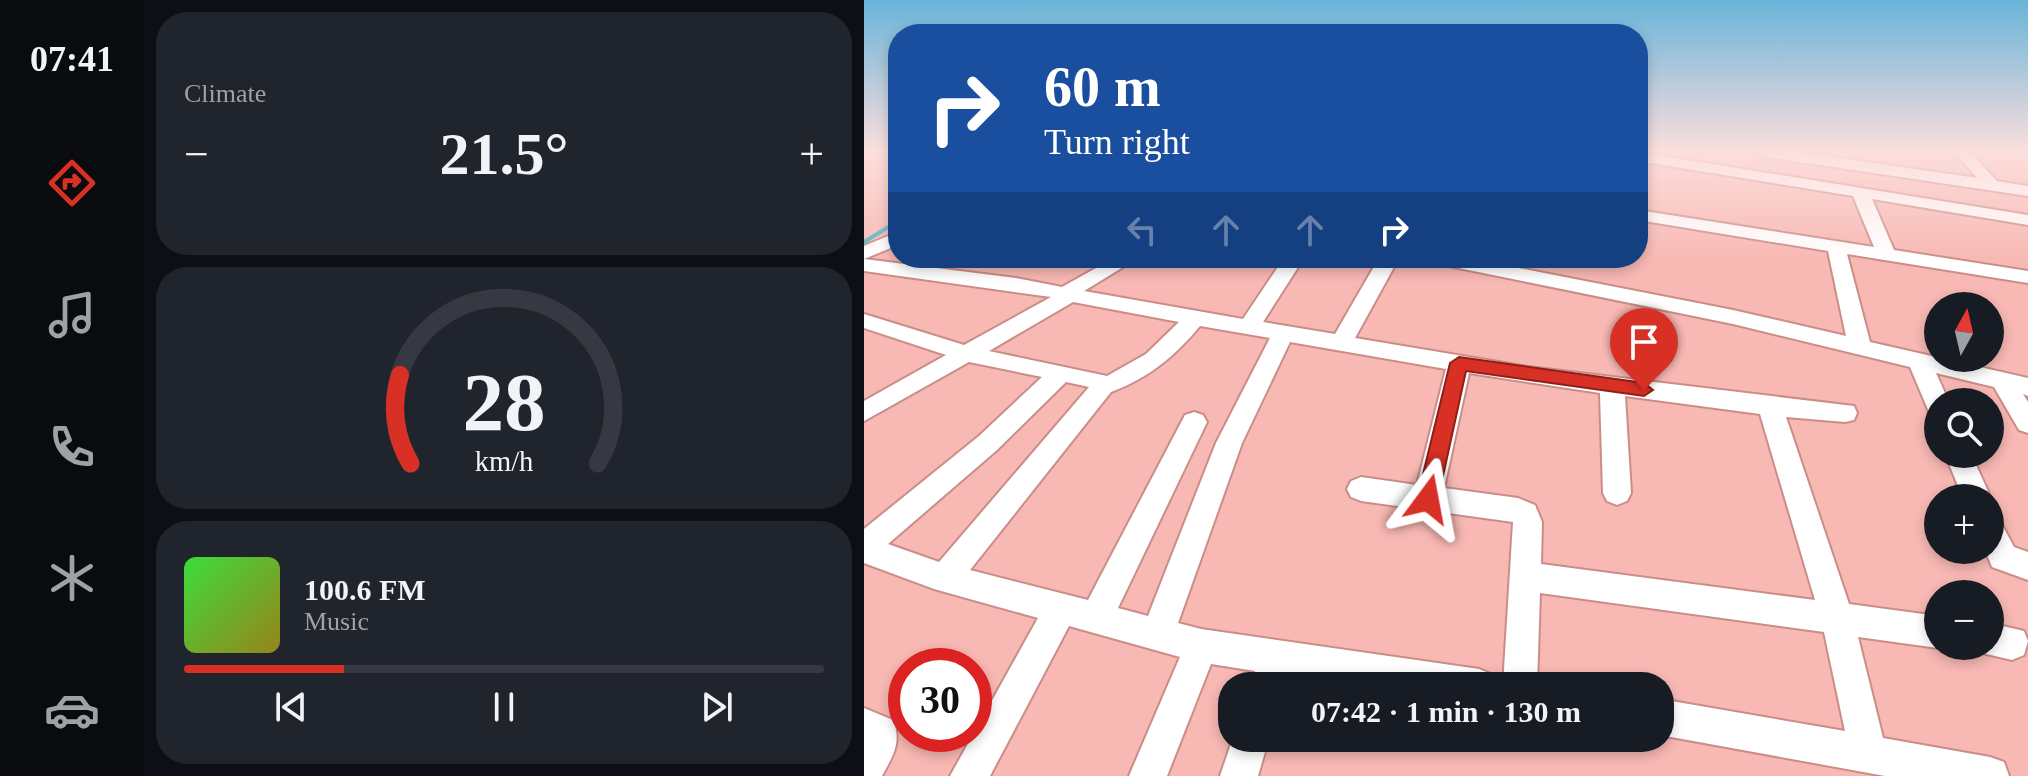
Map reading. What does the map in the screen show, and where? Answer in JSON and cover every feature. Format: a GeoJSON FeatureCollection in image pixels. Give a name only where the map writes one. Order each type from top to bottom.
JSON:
{"type":"FeatureCollection","features":[{"type":"Feature","properties":{"kind":"street"},"geometry":{"type":"LineString","coordinates":[[1836,188],[2028,220]]}},
{"type":"Feature","properties":{"kind":"street"},"geometry":{"type":"LineString","coordinates":[[2008,188],[2028,191]]}},
{"type":"Feature","properties":{"kind":"street"},"geometry":{"type":"LineString","coordinates":[[1860,192],[1888,257]]}},
{"type":"Feature","properties":{"kind":"street"},"geometry":{"type":"LineString","coordinates":[[1648,217],[2028,277]]}},
{"type":"Feature","properties":{"kind":"street"},"geometry":{"type":"LineString","coordinates":[[1836,246],[1860,348]]}},
{"type":"Feature","properties":{"kind":"street"},"geometry":{"type":"LineString","coordinates":[[864,265],[1016,284],[1459,363],[1612,386],[1845,413]]}},
{"type":"Feature","properties":{"kind":"street"},"geometry":{"type":"LineString","coordinates":[[864,412],[1111,268]]}},
{"type":"Feature","properties":{"kind":"street"},"geometry":{"type":"LineString","coordinates":[[1249,327],[1287,268]]}},
{"type":"Feature","properties":{"kind":"street"},"geometry":{"type":"LineString","coordinates":[[1341,343],[1383,268]]}},
{"type":"Feature","properties":{"kind":"street"},"geometry":{"type":"LineString","coordinates":[[1489,268],[1733,317],[2028,387]]}},
{"type":"Feature","properties":{"kind":"street"},"geometry":{"type":"LineString","coordinates":[[945,578],[1103,386],[1125,379],[1151,364],[1172,346],[1195,318]]}},
{"type":"Feature","properties":{"kind":"street"},"geometry":{"type":"LineString","coordinates":[[864,321],[966,354],[1097,380],[1103,386]]}},
{"type":"Feature","properties":{"kind":"street"},"geometry":{"type":"LineString","coordinates":[[1157,635],[1239,419],[1257,377],[1284,333]]}},
{"type":"Feature","properties":{"kind":"street"},"geometry":{"type":"LineString","coordinates":[[1428,499],[1459,363]]}},
{"type":"Feature","properties":{"kind":"street"},"geometry":{"type":"LineString","coordinates":[[1920,363],[1930,388]]}},
{"type":"Feature","properties":{"kind":"street"},"geometry":{"type":"LineString","coordinates":[[1061,373],[988,443],[864,548],[945,578],[1201,646],[1272,672]]}},
{"type":"Feature","properties":{"kind":"street"},"geometry":{"type":"LineString","coordinates":[[2003,383],[2028,423]]}},
{"type":"Feature","properties":{"kind":"street"},"geometry":{"type":"LineString","coordinates":[[1612,386],[1617,493]]}},
{"type":"Feature","properties":{"kind":"street"},"geometry":{"type":"LineString","coordinates":[[1770,406],[1878,761]]}},
{"type":"Feature","properties":{"kind":"street"},"geometry":{"type":"LineString","coordinates":[[1096,619],[1194,422]]}},
{"type":"Feature","properties":{"kind":"street"},"geometry":{"type":"LineString","coordinates":[[1361,489],[1518,510],[1525,514],[1528,522],[1521,672]]}},
{"type":"Feature","properties":{"kind":"street"},"geometry":{"type":"LineString","coordinates":[[2004,557],[2028,566]]}},
{"type":"Feature","properties":{"kind":"street"},"geometry":{"type":"LineString","coordinates":[[1524,576],[1924,630]]}},
{"type":"Feature","properties":{"kind":"street"},"geometry":{"type":"LineString","coordinates":[[969,776],[1061,609]]}},
{"type":"Feature","properties":{"kind":"street"},"geometry":{"type":"LineString","coordinates":[[1148,776],[1201,646]]}},
{"type":"Feature","properties":{"kind":"street"},"geometry":{"type":"LineString","coordinates":[[1674,720],[1878,761],[1990,776]]}},
{"type":"Feature","properties":{"kind":"street"},"geometry":{"type":"LineString","coordinates":[[864,726],[880,733],[879,744],[864,770]]}},
{"type":"Feature","properties":{"kind":"street"},"geometry":{"type":"LineString","coordinates":[[1239,776],[1247,752]]}},
{"type":"Feature","properties":{"kind":"waterway"},"geometry":{"type":"LineString","coordinates":[[864,242],[888,227]]}},
{"type":"Feature","properties":{"kind":"route"},"geometry":{"type":"LineString","coordinates":[[1428,499],[1459,363],[1644,390]]}}]}
